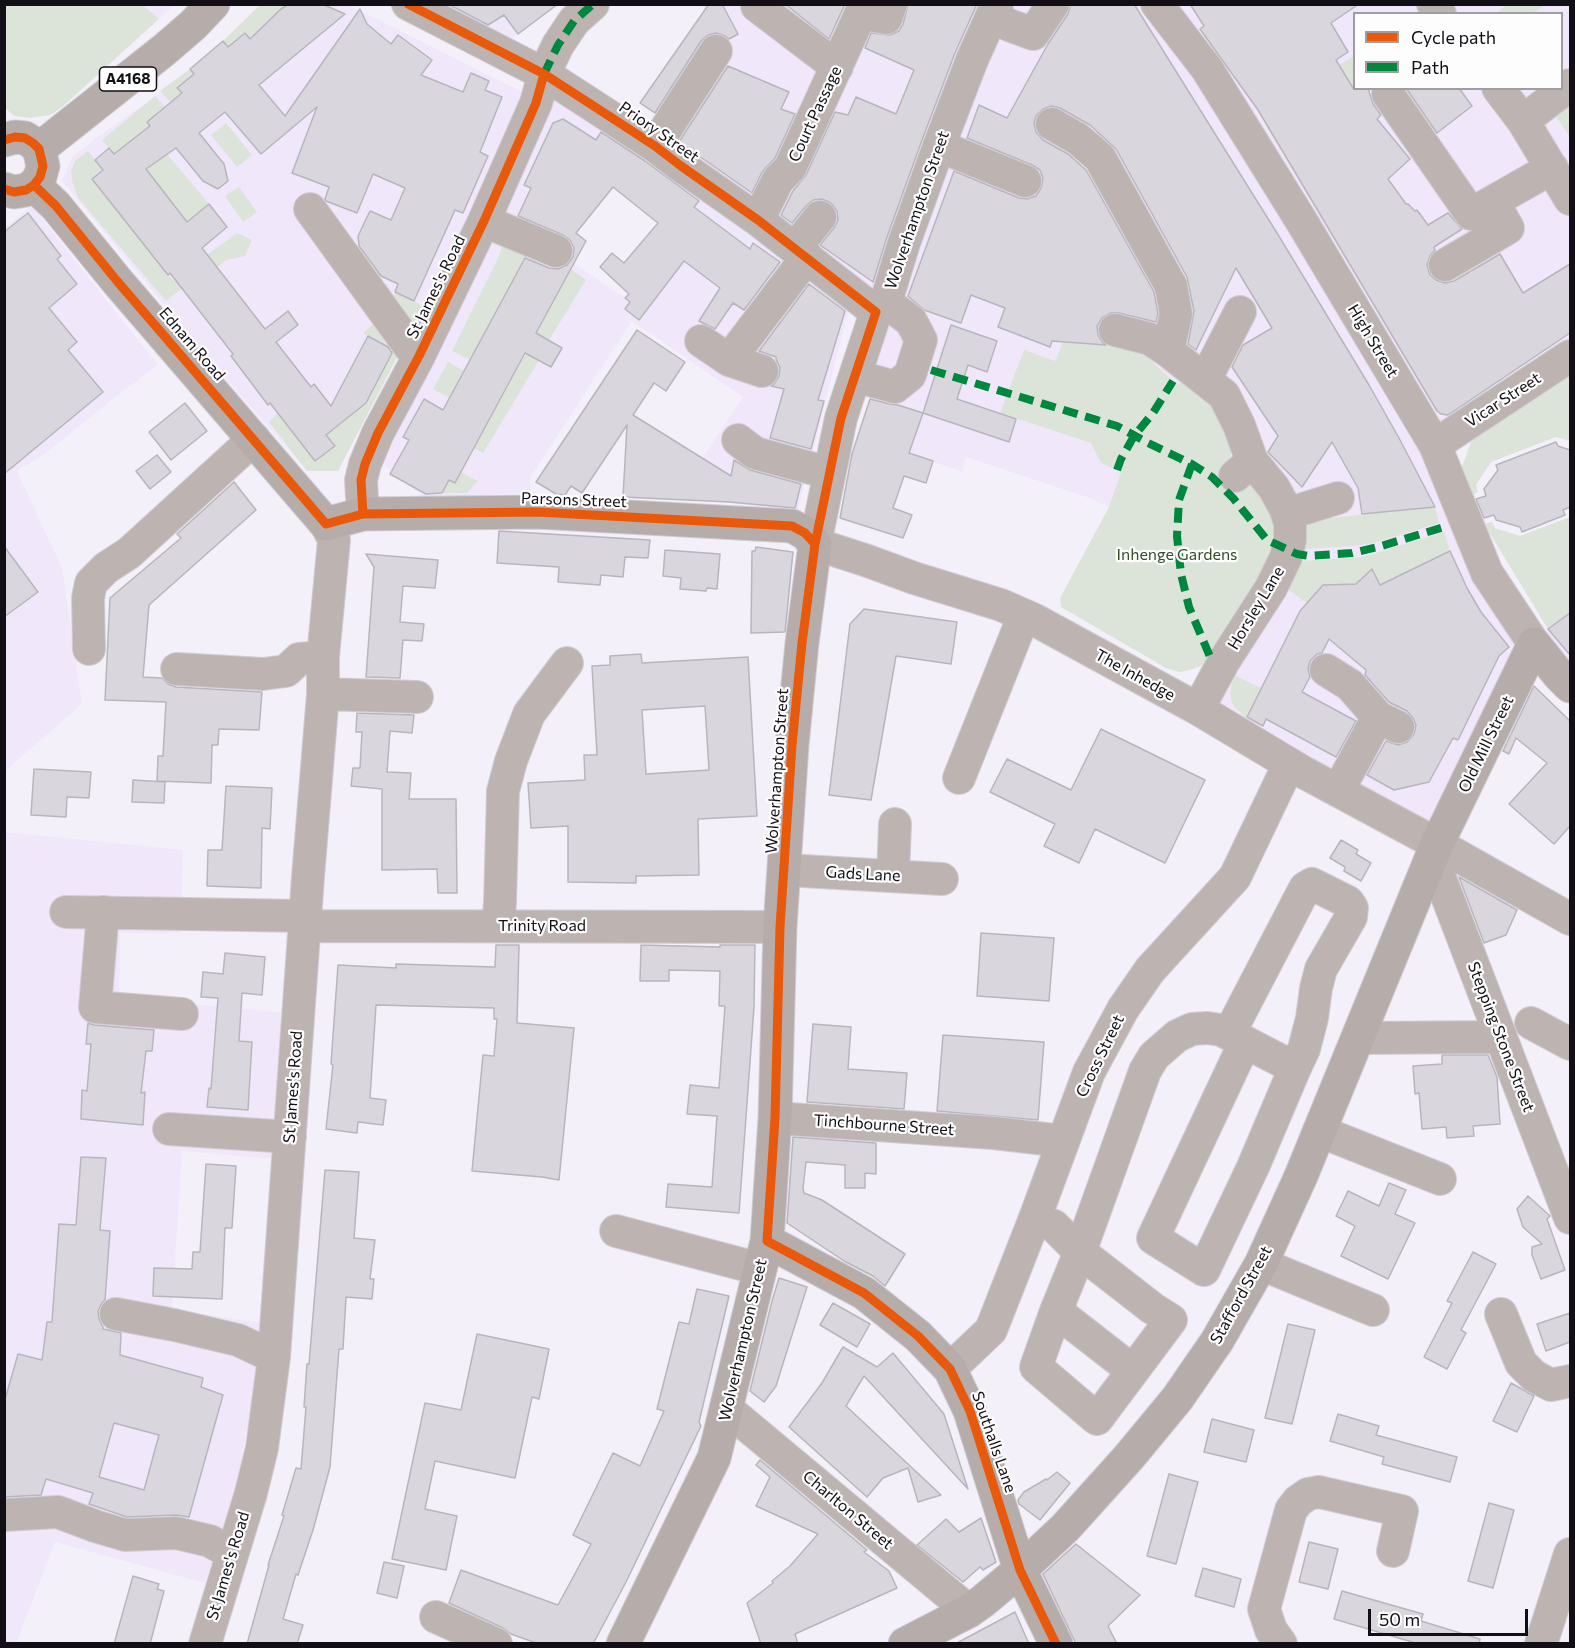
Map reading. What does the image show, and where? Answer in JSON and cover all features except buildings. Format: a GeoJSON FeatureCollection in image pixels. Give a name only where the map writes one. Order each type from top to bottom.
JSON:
{"type":"FeatureCollection","features":[{"type":"Feature","properties":{"kind":"main road","name":"A4168"},"geometry":{"type":"LineString","coordinates":[[39,149],[193,26],[213,4]]}},
{"type":"Feature","properties":{"kind":"main road"},"geometry":{"type":"LineString","coordinates":[[4,140],[15,136],[24,138],[39,149],[43,166],[40,177],[19,187]]}},
{"type":"Feature","properties":{"kind":"main road","name":"Ednam Road"},"geometry":{"type":"LineString","coordinates":[[19,187],[56,206],[117,281],[326,524]]}},
{"type":"Feature","properties":{"kind":"main road","name":"Parsons Street"},"geometry":{"type":"LineString","coordinates":[[326,524],[363,514],[537,512],[792,526],[805,533],[815,544]]}},
{"type":"Feature","properties":{"kind":"main road","name":"Wolverhampton Street"},"geometry":{"type":"LineString","coordinates":[[623,1644],[714,1458],[763,1255],[775,1118],[780,927],[792,745],[815,544]]}},
{"type":"Feature","properties":{"kind":"main road","name":"High Street"},"geometry":{"type":"LineString","coordinates":[[1534,644],[1570,686]]}},
{"type":"Feature","properties":{"kind":"main road","name":"Old Mill Street"},"geometry":{"type":"LineString","coordinates":[[1434,851],[1534,644]]}},
{"type":"Feature","properties":{"kind":"main road","name":"Stafford Street"},"geometry":{"type":"LineString","coordinates":[[905,1644],[969,1611],[1020,1570],[1065,1528],[1130,1457],[1177,1399],[1217,1341],[1261,1264],[1301,1176],[1434,851]]}},
{"type":"Feature","properties":{"kind":"main road","name":"Southalls Lane"},"geometry":{"type":"LineString","coordinates":[[763,1255],[864,1293],[918,1336],[950,1369],[970,1411],[1020,1570],[1056,1644]]}},
{"type":"Feature","properties":{"kind":"street","name":"St James's Road"},"geometry":{"type":"LineString","coordinates":[[363,514],[362,480],[365,464],[378,433],[419,356],[484,221],[536,104],[544,74],[558,45],[574,21],[592,4]]}},
{"type":"Feature","properties":{"kind":"street"},"geometry":{"type":"LineString","coordinates":[[863,9],[886,18],[891,4]]}},
{"type":"Feature","properties":{"kind":"street"},"geometry":{"type":"LineString","coordinates":[[994,10],[1009,25],[1033,33],[1053,4]]}},
{"type":"Feature","properties":{"kind":"street","name":"High Street"},"geometry":{"type":"LineString","coordinates":[[1157,4],[1207,69],[1302,222],[1435,445],[1487,573],[1534,644]]}},
{"type":"Feature","properties":{"kind":"street"},"geometry":{"type":"LineString","coordinates":[[757,6],[837,68]]}},
{"type":"Feature","properties":{"kind":"street","name":"Priory Street"},"geometry":{"type":"LineString","coordinates":[[423,8],[544,74],[655,146],[801,253],[880,306],[911,321],[921,340],[910,375],[895,387],[855,376]]}},
{"type":"Feature","properties":{"kind":"street","name":"Court Passage"},"geometry":{"type":"LineString","coordinates":[[758,220],[778,180],[790,168],[863,9]]}},
{"type":"Feature","properties":{"kind":"street","name":"Wolverhampton Street"},"geometry":{"type":"LineString","coordinates":[[815,544],[841,418],[855,376],[880,306],[888,295],[939,146],[994,10]]}},
{"type":"Feature","properties":{"kind":"street"},"geometry":{"type":"LineString","coordinates":[[655,146],[716,51]]}},
{"type":"Feature","properties":{"kind":"street"},"geometry":{"type":"LineString","coordinates":[[1523,121],[1570,85]]}},
{"type":"Feature","properties":{"kind":"street"},"geometry":{"type":"LineString","coordinates":[[1500,90],[1523,121],[1570,199]]}},
{"type":"Feature","properties":{"kind":"street"},"geometry":{"type":"LineString","coordinates":[[1388,94],[1471,214],[1552,168]]}},
{"type":"Feature","properties":{"kind":"street"},"geometry":{"type":"LineString","coordinates":[[1052,124],[1078,139],[1100,158],[1171,286],[1176,314],[1168,351]]}},
{"type":"Feature","properties":{"kind":"street"},"geometry":{"type":"LineString","coordinates":[[939,146],[1025,181]]}},
{"type":"Feature","properties":{"kind":"street"},"geometry":{"type":"LineString","coordinates":[[1445,265],[1508,228],[1492,202]]}},
{"type":"Feature","properties":{"kind":"street"},"geometry":{"type":"LineString","coordinates":[[310,209],[410,347],[419,356]]}},
{"type":"Feature","properties":{"kind":"street"},"geometry":{"type":"LineString","coordinates":[[729,360],[801,253],[820,217]]}},
{"type":"Feature","properties":{"kind":"street"},"geometry":{"type":"LineString","coordinates":[[484,221],[556,251]]}},
{"type":"Feature","properties":{"kind":"street"},"geometry":{"type":"LineString","coordinates":[[1205,380],[1240,312]]}},
{"type":"Feature","properties":{"kind":"street","name":"Horsley Lane"},"geometry":{"type":"LineString","coordinates":[[1115,330],[1150,339],[1224,395],[1239,425],[1243,468],[1274,489],[1285,508],[1290,523],[1290,540],[1286,557],[1270,588],[1224,660],[1198,709]]}},
{"type":"Feature","properties":{"kind":"street"},"geometry":{"type":"LineString","coordinates":[[701,341],[729,360],[762,371]]}},
{"type":"Feature","properties":{"kind":"street","name":"Vicar Street"},"geometry":{"type":"LineString","coordinates":[[1435,445],[1570,356]]}},
{"type":"Feature","properties":{"kind":"street"},"geometry":{"type":"LineString","coordinates":[[89,649],[88,598],[91,584],[106,568],[129,553],[254,439]]}},
{"type":"Feature","properties":{"kind":"street"},"geometry":{"type":"LineString","coordinates":[[738,440],[755,453],[830,473]]}},
{"type":"Feature","properties":{"kind":"street"},"geometry":{"type":"LineString","coordinates":[[1287,514],[1338,498]]}},
{"type":"Feature","properties":{"kind":"street","name":"St James's Road"},"geometry":{"type":"LineString","coordinates":[[205,1644],[262,1448],[274,1358],[323,694],[323,657],[334,540],[326,524]]}},
{"type":"Feature","properties":{"kind":"street","name":"The Inhedge"},"geometry":{"type":"LineString","coordinates":[[815,544],[1001,605],[1024,615],[1198,709],[1338,791],[1434,851],[1570,919]]}},
{"type":"Feature","properties":{"kind":"street"},"geometry":{"type":"LineString","coordinates":[[959,778],[1024,615]]}},
{"type":"Feature","properties":{"kind":"street"},"geometry":{"type":"LineString","coordinates":[[177,669],[263,674],[286,671],[299,660],[323,657]]}},
{"type":"Feature","properties":{"kind":"street"},"geometry":{"type":"LineString","coordinates":[[498,926],[503,791],[529,714],[567,663]]}},
{"type":"Feature","properties":{"kind":"street"},"geometry":{"type":"LineString","coordinates":[[1326,670],[1350,685],[1388,722],[1338,791]]}},
{"type":"Feature","properties":{"kind":"street"},"geometry":{"type":"LineString","coordinates":[[323,694],[417,697]]}},
{"type":"Feature","properties":{"kind":"street","name":"Cross Street"},"geometry":{"type":"LineString","coordinates":[[950,1369],[991,1330],[1089,1072],[1122,1009],[1150,970],[1234,877],[1289,764]]}},
{"type":"Feature","properties":{"kind":"street"},"geometry":{"type":"LineString","coordinates":[[893,876],[895,824]]}},
{"type":"Feature","properties":{"kind":"street","name":"Stepping Stone Street"},"geometry":{"type":"LineString","coordinates":[[1434,851],[1501,1036],[1567,1193]]}},
{"type":"Feature","properties":{"kind":"street","name":"Gads Lane"},"geometry":{"type":"LineString","coordinates":[[785,870],[942,879]]}},
{"type":"Feature","properties":{"kind":"street"},"geometry":{"type":"LineString","coordinates":[[1312,884],[1348,902],[1352,908],[1351,917],[1321,969],[1304,1049],[1294,1068],[1253,1167],[1204,1269],[1152,1238],[1237,1038],[1305,888],[1312,884]]}},
{"type":"Feature","properties":{"kind":"street","name":"Trinity Road"},"geometry":{"type":"LineString","coordinates":[[66,912],[498,926],[780,927]]}},
{"type":"Feature","properties":{"kind":"street"},"geometry":{"type":"LineString","coordinates":[[103,912],[95,1006],[183,1014]]}},
{"type":"Feature","properties":{"kind":"street"},"geometry":{"type":"LineString","coordinates":[[1531,1023],[1570,1044]]}},
{"type":"Feature","properties":{"kind":"street"},"geometry":{"type":"LineString","coordinates":[[1035,1218],[1054,1227],[1080,1252],[1171,1320],[1097,1419],[1036,1367],[1080,1252],[1134,1097],[1150,1062],[1177,1036],[1192,1029],[1207,1028],[1221,1030],[1294,1068]]}},
{"type":"Feature","properties":{"kind":"street"},"geometry":{"type":"LineString","coordinates":[[1108,1036],[1150,1062]]}},
{"type":"Feature","properties":{"kind":"street"},"geometry":{"type":"LineString","coordinates":[[1358,1038],[1501,1036]]}},
{"type":"Feature","properties":{"kind":"street","name":"Tinchbourne Street"},"geometry":{"type":"LineString","coordinates":[[775,1118],[993,1133],[1063,1141]]}},
{"type":"Feature","properties":{"kind":"street"},"geometry":{"type":"LineString","coordinates":[[168,1129],[290,1137]]}},
{"type":"Feature","properties":{"kind":"street"},"geometry":{"type":"LineString","coordinates":[[1319,1131],[1440,1179]]}},
{"type":"Feature","properties":{"kind":"street"},"geometry":{"type":"LineString","coordinates":[[616,1230],[763,1255]]}},
{"type":"Feature","properties":{"kind":"street"},"geometry":{"type":"LineString","coordinates":[[1261,1264],[1373,1310]]}},
{"type":"Feature","properties":{"kind":"street"},"geometry":{"type":"LineString","coordinates":[[1056,1311],[1133,1371]]}},
{"type":"Feature","properties":{"kind":"street"},"geometry":{"type":"LineString","coordinates":[[116,1314],[237,1340],[274,1358]]}},
{"type":"Feature","properties":{"kind":"street"},"geometry":{"type":"LineString","coordinates":[[1501,1314],[1521,1363],[1534,1376],[1551,1384],[1570,1381]]}},
{"type":"Feature","properties":{"kind":"street","name":"Charlton Street"},"geometry":{"type":"LineString","coordinates":[[727,1409],[969,1611]]}},
{"type":"Feature","properties":{"kind":"street"},"geometry":{"type":"LineString","coordinates":[[1281,1644],[1271,1630],[1264,1609],[1291,1510],[1298,1501],[1308,1494],[1319,1492],[1402,1511],[1393,1551]]}},
{"type":"Feature","properties":{"kind":"street"},"geometry":{"type":"LineString","coordinates":[[4,1515],[58,1512],[125,1535],[176,1533],[210,1541],[231,1553]]}},
{"type":"Feature","properties":{"kind":"street"},"geometry":{"type":"LineString","coordinates":[[1541,1644],[1570,1554]]}},
{"type":"Feature","properties":{"kind":"street"},"geometry":{"type":"LineString","coordinates":[[436,1617],[495,1644]]}},
{"type":"Feature","properties":{"kind":"shaded area"},"geometry":{"type":"Polygon","coordinates":[[[447,4],[558,5],[507,42],[445,8],[447,4]]]}},
{"type":"Feature","properties":{"kind":"shaded area"},"geometry":{"type":"Polygon","coordinates":[[[143,5],[175,5],[159,19],[143,5]]]}},
{"type":"Feature","properties":{"kind":"shaded area"},"geometry":{"type":"Polygon","coordinates":[[[296,5],[349,5],[528,95],[504,149],[338,471],[307,471],[208,358],[62,181],[72,157],[100,135],[212,57],[296,5]]]}},
{"type":"Feature","properties":{"kind":"shaded area"},"geometry":{"type":"Polygon","coordinates":[[[702,5],[1570,5],[1570,356],[1435,445],[1535,643],[1548,629],[1570,613],[1570,686],[1535,644],[1437,844],[1198,709],[1285,508],[1178,385],[1138,352],[1100,344],[1121,472],[1109,507],[1087,497],[966,457],[962,472],[909,453],[923,413],[864,393],[887,318],[679,151],[664,120],[640,103],[705,10],[702,5]]]}},
{"type":"Feature","properties":{"kind":"shaded area"},"geometry":{"type":"Polygon","coordinates":[[[553,97],[605,127],[567,185],[552,200],[537,233],[556,251],[625,298],[700,200],[849,308],[797,514],[729,502],[731,476],[702,458],[743,397],[632,321],[530,478],[530,493],[425,498],[383,464],[553,97]]]}},
{"type":"Feature","properties":{"kind":"shaded area"},"geometry":{"type":"Polygon","coordinates":[[[32,206],[158,365],[46,453],[17,471],[62,568],[82,704],[5,771],[4,228],[32,206]]]}},
{"type":"Feature","properties":{"kind":"shaded area"},"geometry":{"type":"Polygon","coordinates":[[[4,832],[183,850],[181,933],[120,933],[119,997],[286,1013],[272,1159],[182,1151],[172,1310],[265,1323],[238,1477],[205,1583],[55,1542],[16,1644],[4,1643],[4,832]]]}},
{"type":"Feature","properties":{"kind":"green space"},"geometry":{"type":"Polygon","coordinates":[[[1507,4],[1545,4],[1534,12],[1499,11],[1507,4]]]}},
{"type":"Feature","properties":{"kind":"green space"},"geometry":{"type":"Polygon","coordinates":[[[4,5],[143,5],[159,19],[61,108],[50,115],[30,118],[14,116],[5,108],[4,5]]]}},
{"type":"Feature","properties":{"kind":"green space"},"geometry":{"type":"Polygon","coordinates":[[[260,5],[289,5],[281,9],[250,39],[244,33],[228,47],[223,41],[260,5]]]}},
{"type":"Feature","properties":{"kind":"green space"},"geometry":{"type":"Polygon","coordinates":[[[1353,57],[1353,88],[1339,65],[1353,57]]]}},
{"type":"Feature","properties":{"kind":"green space"},"geometry":{"type":"Polygon","coordinates":[[[190,69],[194,74],[178,88],[182,93],[170,102],[160,91],[190,69]]]}},
{"type":"Feature","properties":{"kind":"green space"},"geometry":{"type":"Polygon","coordinates":[[[1570,93],[1570,137],[1550,108],[1570,93]]]}},
{"type":"Feature","properties":{"kind":"green space"},"geometry":{"type":"Polygon","coordinates":[[[155,96],[165,107],[147,122],[165,144],[114,154],[102,140],[155,96]]]}},
{"type":"Feature","properties":{"kind":"green space"},"geometry":{"type":"Polygon","coordinates":[[[226,123],[252,155],[237,167],[211,135],[226,123]]]}},
{"type":"Feature","properties":{"kind":"green space"},"geometry":{"type":"Polygon","coordinates":[[[88,151],[103,170],[92,179],[173,280],[237,233],[252,240],[245,256],[226,260],[200,282],[193,280],[166,301],[78,198],[71,171],[75,161],[88,151]]]}},
{"type":"Feature","properties":{"kind":"green space"},"geometry":{"type":"Polygon","coordinates":[[[167,154],[209,204],[187,222],[146,169],[167,154]]]}},
{"type":"Feature","properties":{"kind":"green space"},"geometry":{"type":"Polygon","coordinates":[[[239,187],[257,212],[243,222],[225,196],[239,187]]]}},
{"type":"Feature","properties":{"kind":"green space"},"geometry":{"type":"Polygon","coordinates":[[[504,241],[528,253],[470,360],[452,351],[499,256],[504,241]]]}},
{"type":"Feature","properties":{"kind":"green space"},"geometry":{"type":"Polygon","coordinates":[[[571,269],[586,280],[549,340],[536,333],[571,269]]]}},
{"type":"Feature","properties":{"kind":"green space"},"geometry":{"type":"Polygon","coordinates":[[[395,292],[425,307],[415,333],[393,304],[395,292]]]}},
{"type":"Feature","properties":{"kind":"green space"},"geometry":{"type":"Polygon","coordinates":[[[379,319],[401,350],[338,471],[307,471],[269,422],[278,413],[335,446],[326,435],[366,403],[393,350],[363,333],[379,319]]]}},
{"type":"Feature","properties":{"kind":"green space","name":"Inhenge Gardens"},"geometry":{"type":"Polygon","coordinates":[[[1063,342],[1116,346],[1138,352],[1178,385],[1183,376],[1213,400],[1232,446],[1230,460],[1241,485],[1251,485],[1271,501],[1278,546],[1211,659],[1207,658],[1201,666],[1179,672],[1166,668],[1061,607],[1060,598],[1109,507],[1121,472],[1101,463],[1091,443],[1000,413],[1024,350],[1055,361],[1063,342]]]}},
{"type":"Feature","properties":{"kind":"green space"},"geometry":{"type":"Polygon","coordinates":[[[526,353],[539,360],[483,453],[474,448],[526,353]]]}},
{"type":"Feature","properties":{"kind":"green space"},"geometry":{"type":"Polygon","coordinates":[[[448,362],[464,371],[450,398],[433,389],[448,362]]]}},
{"type":"Feature","properties":{"kind":"green space"},"geometry":{"type":"Polygon","coordinates":[[[1570,372],[1570,441],[1556,437],[1491,462],[1476,485],[1478,492],[1472,495],[1462,467],[1472,439],[1570,372]]]}},
{"type":"Feature","properties":{"kind":"green space"},"geometry":{"type":"Polygon","coordinates":[[[461,472],[478,481],[467,493],[442,493],[449,480],[461,472]]]}},
{"type":"Feature","properties":{"kind":"green space"},"geometry":{"type":"Polygon","coordinates":[[[1435,507],[1439,523],[1377,542],[1356,546],[1304,549],[1301,521],[1435,507]]]}},
{"type":"Feature","properties":{"kind":"green space"},"geometry":{"type":"Polygon","coordinates":[[[1570,517],[1570,613],[1548,629],[1484,524],[1492,522],[1495,528],[1520,536],[1570,517]]]}},
{"type":"Feature","properties":{"kind":"green space"},"geometry":{"type":"Polygon","coordinates":[[[1444,532],[1450,551],[1380,585],[1372,569],[1356,584],[1323,585],[1307,603],[1287,589],[1301,561],[1363,557],[1444,532]]]}},
{"type":"Feature","properties":{"kind":"green space"},"geometry":{"type":"Polygon","coordinates":[[[1234,675],[1261,688],[1246,718],[1235,708],[1231,700],[1230,692],[1234,675]]]}},
{"type":"Feature","properties":{"kind":"marked path"},"geometry":{"type":"LineString","coordinates":[[544,74],[558,45],[574,21],[593,4]]}},
{"type":"Feature","properties":{"kind":"marked path"},"geometry":{"type":"LineString","coordinates":[[931,370],[1117,426],[1192,464],[1212,477],[1233,498],[1267,540],[1297,554],[1309,556],[1352,553],[1444,527]]}},
{"type":"Feature","properties":{"kind":"marked path"},"geometry":{"type":"LineString","coordinates":[[1117,470],[1134,436],[1153,413],[1173,381]]}},
{"type":"Feature","properties":{"kind":"marked path"},"geometry":{"type":"LineString","coordinates":[[1192,464],[1179,500],[1177,536],[1181,574],[1189,607],[1211,659]]}},
{"type":"Feature","properties":{"kind":"cycle path"},"geometry":{"type":"LineString","coordinates":[[408,4],[544,74],[655,146],[758,220],[876,312],[841,418],[815,544],[802,643],[792,745],[780,927],[775,1118],[767,1241],[864,1293],[918,1336],[950,1369],[970,1411],[1020,1570],[1056,1644]]}},
{"type":"Feature","properties":{"kind":"cycle path"},"geometry":{"type":"LineString","coordinates":[[363,514],[361,480],[365,464],[378,433],[419,356],[484,221],[536,103],[544,74]]}},
{"type":"Feature","properties":{"kind":"cycle path"},"geometry":{"type":"LineString","coordinates":[[4,140],[15,137],[25,138],[33,143],[39,149],[43,166],[40,177],[26,190],[14,192],[4,189]]}},
{"type":"Feature","properties":{"kind":"cycle path"},"geometry":{"type":"LineString","coordinates":[[34,185],[56,206],[117,281],[326,524],[363,514],[537,512],[792,526],[805,533],[815,544]]}}]}
